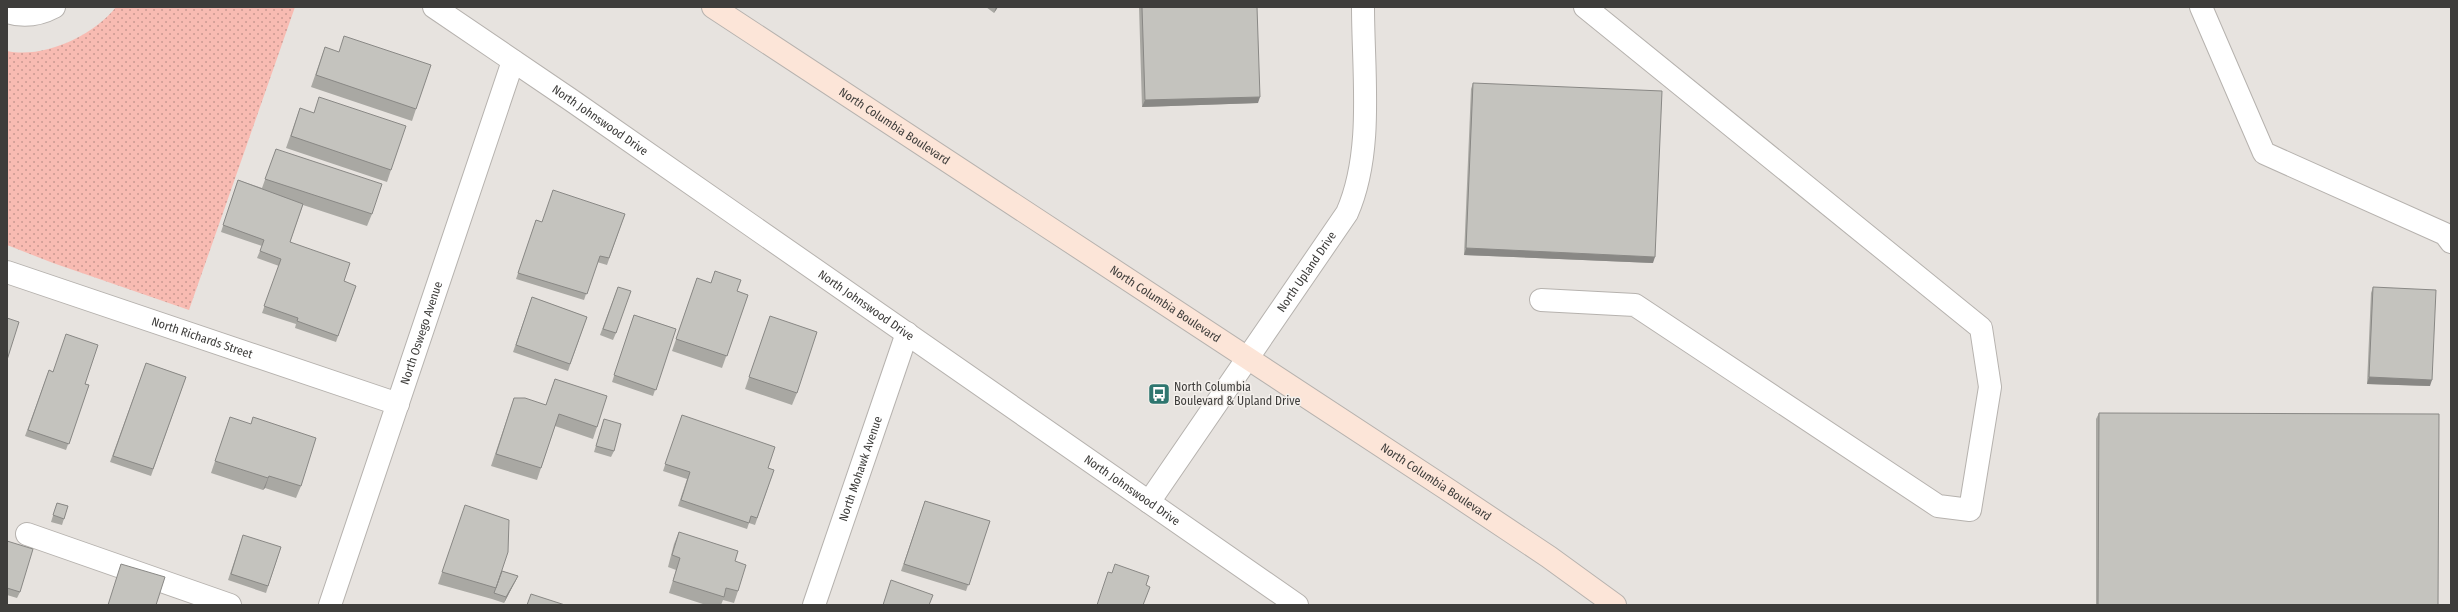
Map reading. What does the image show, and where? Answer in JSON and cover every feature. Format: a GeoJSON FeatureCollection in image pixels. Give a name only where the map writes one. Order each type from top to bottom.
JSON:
{"type":"FeatureCollection","features":[{"type":"Feature","properties":{"kind":"main road","name":"North Columbia Boulevard"},"geometry":{"type":"LineString","coordinates":[[713,7],[1550,557],[1614,605]]}},
{"type":"Feature","properties":{"kind":"street"},"geometry":{"type":"LineString","coordinates":[[7,12],[18,15],[35,14],[54,7]]}},
{"type":"Feature","properties":{"kind":"street","name":"North Johnswood Drive"},"geometry":{"type":"LineString","coordinates":[[434,7],[907,333],[1295,604]]}},
{"type":"Feature","properties":{"kind":"street","name":"North Upland Drive"},"geometry":{"type":"LineString","coordinates":[[1149,502],[1347,213],[1355,195],[1361,169],[1364,130],[1363,7]]}},
{"type":"Feature","properties":{"kind":"street"},"geometry":{"type":"LineString","coordinates":[[1541,300],[1635,304],[1938,506],[1970,510],[1990,387],[1981,328],[1585,7]]}},
{"type":"Feature","properties":{"kind":"street"},"geometry":{"type":"LineString","coordinates":[[2201,7],[2264,152],[2445,234],[2451,242]]}},
{"type":"Feature","properties":{"kind":"street","name":"North Oswego Avenue"},"geometry":{"type":"LineString","coordinates":[[330,605],[514,61]]}},
{"type":"Feature","properties":{"kind":"street","name":"North Richards Street"},"geometry":{"type":"LineString","coordinates":[[7,272],[398,404]]}},
{"type":"Feature","properties":{"kind":"street","name":"North Mohawk Avenue"},"geometry":{"type":"LineString","coordinates":[[814,605],[907,333]]}},
{"type":"Feature","properties":{"kind":"street"},"geometry":{"type":"LineString","coordinates":[[27,534],[230,605]]}},
{"type":"Feature","properties":{"kind":"shaded area"},"geometry":{"type":"Polygon","coordinates":[[[116,7],[295,7],[189,310],[53,263],[7,245],[7,51],[21,53],[36,52],[66,43],[81,36],[94,27],[106,18],[116,7]]]}},
{"type":"Feature","properties":{"kind":"building"},"geometry":{"type":"Polygon","coordinates":[[[1142,7],[1257,7],[1260,97],[1145,100],[1142,7]]]}},
{"type":"Feature","properties":{"kind":"building"},"geometry":{"type":"Polygon","coordinates":[[[344,36],[431,65],[416,109],[316,75],[325,47],[339,52],[344,36]]]}},
{"type":"Feature","properties":{"kind":"building"},"geometry":{"type":"Polygon","coordinates":[[[1473,83],[1662,91],[1655,257],[1466,248],[1473,83]]]}},
{"type":"Feature","properties":{"kind":"building"},"geometry":{"type":"Polygon","coordinates":[[[319,97],[406,126],[391,170],[291,136],[300,108],[314,113],[319,97]]]}},
{"type":"Feature","properties":{"kind":"building"},"geometry":{"type":"Polygon","coordinates":[[[276,149],[382,184],[372,214],[265,179],[276,149]]]}},
{"type":"Feature","properties":{"kind":"building"},"geometry":{"type":"Polygon","coordinates":[[[238,180],[303,204],[290,242],[350,263],[344,281],[356,286],[338,336],[297,321],[298,318],[264,306],[281,259],[260,251],[264,240],[223,225],[238,180]]]}},
{"type":"Feature","properties":{"kind":"building"},"geometry":{"type":"Polygon","coordinates":[[[553,190],[625,214],[609,258],[600,256],[587,294],[518,273],[536,220],[542,222],[553,190]]]}},
{"type":"Feature","properties":{"kind":"building"},"geometry":{"type":"Polygon","coordinates":[[[715,271],[741,280],[737,291],[748,295],[727,356],[676,339],[697,278],[711,283],[715,271]]]}},
{"type":"Feature","properties":{"kind":"building"},"geometry":{"type":"Polygon","coordinates":[[[618,287],[631,291],[616,333],[603,329],[618,287]]]}},
{"type":"Feature","properties":{"kind":"building"},"geometry":{"type":"Polygon","coordinates":[[[2373,287],[2436,290],[2432,380],[2369,377],[2373,287]]]}},
{"type":"Feature","properties":{"kind":"building"},"geometry":{"type":"Polygon","coordinates":[[[532,297],[587,317],[570,364],[516,345],[532,297]]]}},
{"type":"Feature","properties":{"kind":"building"},"geometry":{"type":"Polygon","coordinates":[[[634,315],[676,329],[656,390],[614,375],[634,315]]]}},
{"type":"Feature","properties":{"kind":"building"},"geometry":{"type":"Polygon","coordinates":[[[770,316],[817,332],[797,393],[749,377],[770,316]]]}},
{"type":"Feature","properties":{"kind":"building"},"geometry":{"type":"Polygon","coordinates":[[[7,318],[19,322],[7,360],[7,318]]]}},
{"type":"Feature","properties":{"kind":"building"},"geometry":{"type":"Polygon","coordinates":[[[66,334],[98,345],[85,384],[89,385],[69,444],[28,430],[49,370],[53,372],[66,334]]]}},
{"type":"Feature","properties":{"kind":"building"},"geometry":{"type":"Polygon","coordinates":[[[146,363],[186,377],[153,469],[113,456],[146,363]]]}},
{"type":"Feature","properties":{"kind":"building"},"geometry":{"type":"Polygon","coordinates":[[[555,379],[607,396],[597,427],[559,414],[541,468],[496,454],[514,398],[525,398],[546,405],[555,379]]]}},
{"type":"Feature","properties":{"kind":"building"},"geometry":{"type":"Polygon","coordinates":[[[2099,413],[2439,414],[2438,605],[2098,605],[2099,413]]]}},
{"type":"Feature","properties":{"kind":"building"},"geometry":{"type":"Polygon","coordinates":[[[682,415],[775,447],[768,468],[774,470],[757,518],[751,516],[749,523],[681,500],[690,472],[665,464],[682,415]]]}},
{"type":"Feature","properties":{"kind":"building"},"geometry":{"type":"Polygon","coordinates":[[[230,417],[251,424],[253,417],[316,438],[301,486],[269,476],[268,478],[215,461],[230,417]]]}},
{"type":"Feature","properties":{"kind":"building"},"geometry":{"type":"Polygon","coordinates":[[[604,419],[621,424],[614,451],[596,446],[604,419]]]}},
{"type":"Feature","properties":{"kind":"building"},"geometry":{"type":"Polygon","coordinates":[[[925,501],[990,521],[969,585],[904,564],[925,501]]]}},
{"type":"Feature","properties":{"kind":"building"},"geometry":{"type":"Polygon","coordinates":[[[57,503],[68,506],[64,519],[53,515],[57,503]]]}},
{"type":"Feature","properties":{"kind":"building"},"geometry":{"type":"Polygon","coordinates":[[[465,505],[509,520],[508,552],[496,588],[442,572],[465,505]]]}},
{"type":"Feature","properties":{"kind":"building"},"geometry":{"type":"Polygon","coordinates":[[[679,532],[738,551],[735,561],[746,565],[738,591],[726,588],[724,597],[673,581],[680,558],[672,555],[679,532]]]}},
{"type":"Feature","properties":{"kind":"building"},"geometry":{"type":"Polygon","coordinates":[[[243,535],[281,547],[268,586],[231,574],[243,535]]]}},
{"type":"Feature","properties":{"kind":"building"},"geometry":{"type":"Polygon","coordinates":[[[7,541],[33,549],[20,592],[7,588],[7,541]]]}},
{"type":"Feature","properties":{"kind":"building"},"geometry":{"type":"Polygon","coordinates":[[[121,564],[165,577],[156,605],[108,605],[121,564]]]}},
{"type":"Feature","properties":{"kind":"building"},"geometry":{"type":"Polygon","coordinates":[[[1115,564],[1149,576],[1146,585],[1150,587],[1143,605],[1097,605],[1108,572],[1112,573],[1115,564]]]}},
{"type":"Feature","properties":{"kind":"building"},"geometry":{"type":"Polygon","coordinates":[[[502,571],[518,576],[506,597],[494,593],[502,571]]]}},
{"type":"Feature","properties":{"kind":"building"},"geometry":{"type":"Polygon","coordinates":[[[891,580],[933,595],[929,605],[883,605],[891,580]]]}},
{"type":"Feature","properties":{"kind":"building"},"geometry":{"type":"Polygon","coordinates":[[[531,594],[565,605],[527,605],[531,594]]]}},
{"type":"Feature","properties":{"kind":"place","name":"North Columbia Boulevard & Upland Drive"},"geometry":{"type":"Point","coordinates":[1159,394]}}]}
